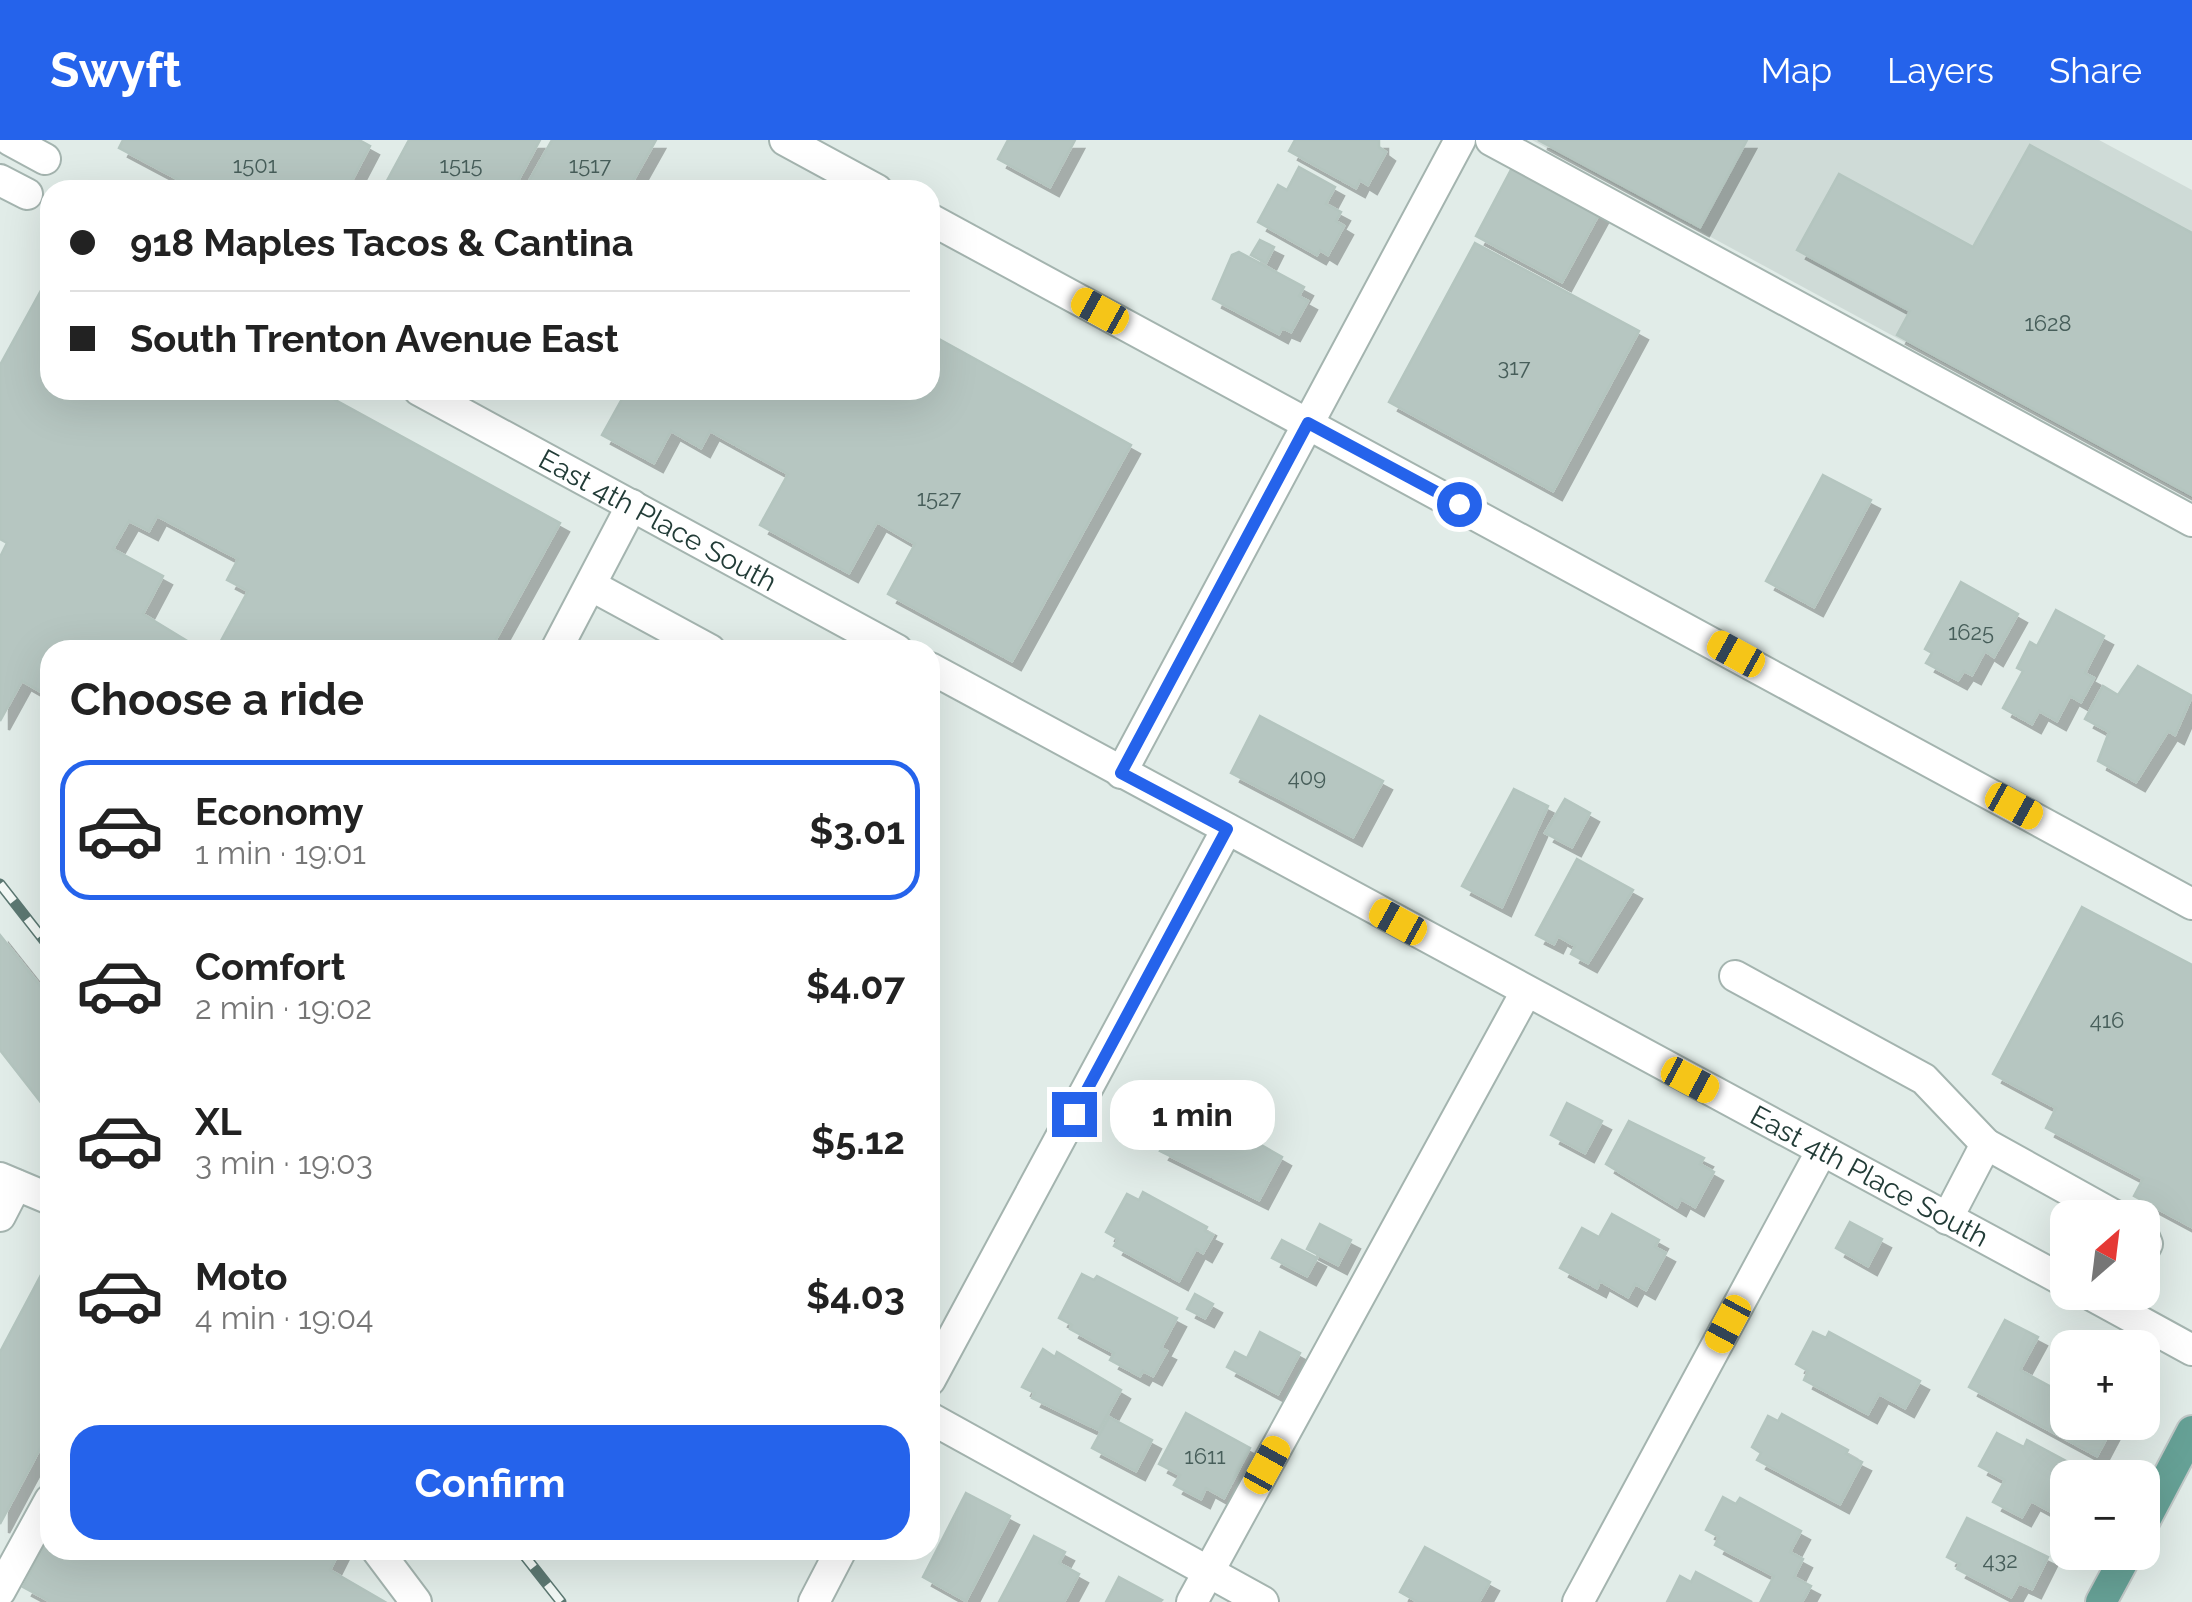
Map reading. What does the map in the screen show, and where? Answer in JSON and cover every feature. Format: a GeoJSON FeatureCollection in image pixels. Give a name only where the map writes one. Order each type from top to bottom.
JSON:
{"type":"FeatureCollection","features":[{"type":"Feature","properties":{"kind":"main road"},"geometry":{"type":"LineString","coordinates":[[2160,1492],[2192,1431]]}},
{"type":"Feature","properties":{"kind":"main road"},"geometry":{"type":"LineString","coordinates":[[2102,1602],[2119,1570]]}},
{"type":"Feature","properties":{"kind":"street"},"geometry":{"type":"LineString","coordinates":[[10,140],[31,181]]}},
{"type":"Feature","properties":{"kind":"street"},"geometry":{"type":"LineString","coordinates":[[785,140],[859,180]]}},
{"type":"Feature","properties":{"kind":"street"},"geometry":{"type":"LineString","coordinates":[[1121,773],[1460,140]]}},
{"type":"Feature","properties":{"kind":"street"},"geometry":{"type":"LineString","coordinates":[[1492,140],[2192,521]]}},
{"type":"Feature","properties":{"kind":"street"},"geometry":{"type":"LineString","coordinates":[[940,223],[2192,904]]}},
{"type":"Feature","properties":{"kind":"street","name":"East 4th Place South"},"geometry":{"type":"LineString","coordinates":[[438,400],[879,640]]}},
{"type":"Feature","properties":{"kind":"street"},"geometry":{"type":"LineString","coordinates":[[562,640],[632,505]]}},
{"type":"Feature","properties":{"kind":"street"},"geometry":{"type":"LineString","coordinates":[[592,586],[692,640]]}},
{"type":"Feature","properties":{"kind":"street","name":"East 4th Place South"},"geometry":{"type":"LineString","coordinates":[[940,675],[2050,1273]]}},
{"type":"Feature","properties":{"kind":"street"},"geometry":{"type":"LineString","coordinates":[[940,1361],[1227,829]]}},
{"type":"Feature","properties":{"kind":"street"},"geometry":{"type":"LineString","coordinates":[[1735,976],[1924,1079],[1986,1144],[2087,1200]]}},
{"type":"Feature","properties":{"kind":"street"},"geometry":{"type":"LineString","coordinates":[[1192,1602],[1526,992]]}},
{"type":"Feature","properties":{"kind":"street"},"geometry":{"type":"LineString","coordinates":[[1947,1219],[1986,1144]]}},
{"type":"Feature","properties":{"kind":"street"},"geometry":{"type":"LineString","coordinates":[[1578,1602],[1821,1152]]}},
{"type":"Feature","properties":{"kind":"street"},"geometry":{"type":"LineString","coordinates":[[0,1216],[8,1182],[40,1195]]}},
{"type":"Feature","properties":{"kind":"street"},"geometry":{"type":"LineString","coordinates":[[2133,1310],[2192,1350]]}},
{"type":"Feature","properties":{"kind":"street"},"geometry":{"type":"LineString","coordinates":[[940,1424],[1263,1602]]}},
{"type":"Feature","properties":{"kind":"street"},"geometry":{"type":"LineString","coordinates":[[0,1591],[40,1518]]}},
{"type":"Feature","properties":{"kind":"street"},"geometry":{"type":"LineString","coordinates":[[384,1560],[416,1602]]}},
{"type":"Feature","properties":{"kind":"street"},"geometry":{"type":"LineString","coordinates":[[814,1602],[836,1560]]}},
{"type":"Feature","properties":{"kind":"shaded area"},"geometry":{"type":"Polygon","coordinates":[[[1532,140],[2099,140],[2192,190],[2192,498],[1532,140]]]}},
{"type":"Feature","properties":{"kind":"building"},"geometry":{"type":"Polygon","coordinates":[[[123,140],[359,140],[370,146],[352,180],[179,180],[119,148],[123,140]]]}},
{"type":"Feature","properties":{"kind":"building"},"geometry":{"type":"Polygon","coordinates":[[[409,140],[540,140],[518,180],[387,180],[409,140]]]}},
{"type":"Feature","properties":{"kind":"building"},"geometry":{"type":"Polygon","coordinates":[[[552,140],[656,140],[634,180],[530,180],[552,140]]]}},
{"type":"Feature","properties":{"kind":"building"},"geometry":{"type":"Polygon","coordinates":[[[1008,140],[1075,140],[1050,187],[998,159],[1008,140]]]}},
{"type":"Feature","properties":{"kind":"building"},"geometry":{"type":"Polygon","coordinates":[[[1295,140],[1379,140],[1379,147],[1386,152],[1368,185],[1360,180],[1356,188],[1289,151],[1295,140]]]}},
{"type":"Feature","properties":{"kind":"building"},"geometry":{"type":"Polygon","coordinates":[[[1538,140],[1747,140],[1700,227],[1538,140]]]}},
{"type":"Feature","properties":{"kind":"building"},"geometry":{"type":"Polygon","coordinates":[[[2030,145],[2192,233],[2192,495],[1897,335],[1910,311],[1797,250],[1839,174],[1973,247],[2030,145]]]}},
{"type":"Feature","properties":{"kind":"building"},"geometry":{"type":"Polygon","coordinates":[[[1299,167],[1335,187],[1326,204],[1341,212],[1336,221],[1344,226],[1328,255],[1320,250],[1317,255],[1258,222],[1278,185],[1287,190],[1299,167]]]}},
{"type":"Feature","properties":{"kind":"building"},"geometry":{"type":"Polygon","coordinates":[[[1512,168],[1599,214],[1562,282],[1476,236],[1512,168]]]}},
{"type":"Feature","properties":{"kind":"building"},"geometry":{"type":"Polygon","coordinates":[[[1260,240],[1274,247],[1266,263],[1251,255],[1260,240]]]}},
{"type":"Feature","properties":{"kind":"building"},"geometry":{"type":"Polygon","coordinates":[[[1475,243],[1639,331],[1553,491],[1389,402],[1475,243]]]}},
{"type":"Feature","properties":{"kind":"building"},"geometry":{"type":"Polygon","coordinates":[[[1239,252],[1304,287],[1299,296],[1308,301],[1291,332],[1282,328],[1279,334],[1213,299],[1232,255],[1239,252]]]}},
{"type":"Feature","properties":{"kind":"building"},"geometry":{"type":"Polygon","coordinates":[[[40,292],[40,400],[335,400],[560,523],[496,640],[221,640],[248,591],[227,580],[238,559],[157,516],[149,531],[129,521],[113,549],[163,576],[143,614],[186,640],[40,640],[40,691],[22,681],[0,721],[0,557],[7,543],[0,539],[0,365],[40,292]]]}},
{"type":"Feature","properties":{"kind":"building"},"geometry":{"type":"Polygon","coordinates":[[[940,340],[1131,445],[1012,661],[888,594],[915,544],[877,522],[849,573],[760,525],[788,474],[710,431],[701,448],[671,431],[654,463],[602,435],[621,400],[940,400],[940,340]]]}},
{"type":"Feature","properties":{"kind":"building"},"geometry":{"type":"Polygon","coordinates":[[[1823,475],[1871,500],[1814,607],[1766,581],[1823,475]]]}},
{"type":"Feature","properties":{"kind":"building"},"geometry":{"type":"Polygon","coordinates":[[[1961,582],[2018,614],[1994,657],[1985,651],[1972,675],[1964,671],[1958,680],[1926,663],[1932,653],[1925,649],[1961,582]]]}},
{"type":"Feature","properties":{"kind":"building"},"geometry":{"type":"Polygon","coordinates":[[[2056,610],[2104,636],[2085,673],[2094,678],[2081,702],[2070,696],[2057,721],[2039,711],[2032,724],[2003,708],[2023,671],[2017,668],[2030,642],[2037,646],[2056,610]]]}},
{"type":"Feature","properties":{"kind":"building"},"geometry":{"type":"Polygon","coordinates":[[[2138,666],[2192,696],[2175,735],[2168,731],[2136,782],[2098,761],[2109,732],[2085,719],[2103,686],[2118,695],[2138,666]]]}},
{"type":"Feature","properties":{"kind":"building"},"geometry":{"type":"Polygon","coordinates":[[[1260,716],[1383,781],[1353,837],[1231,773],[1260,716]]]}},
{"type":"Feature","properties":{"kind":"building"},"geometry":{"type":"Polygon","coordinates":[[[1514,789],[1548,806],[1502,907],[1462,886],[1514,789]]]}},
{"type":"Feature","properties":{"kind":"building"},"geometry":{"type":"Polygon","coordinates":[[[1565,799],[1590,813],[1572,847],[1545,833],[1565,799]]]}},
{"type":"Feature","properties":{"kind":"building"},"geometry":{"type":"Polygon","coordinates":[[[1577,859],[1633,890],[1588,963],[1571,954],[1575,946],[1558,936],[1554,944],[1536,935],[1577,859]]]}},
{"type":"Feature","properties":{"kind":"building"},"geometry":{"type":"Polygon","coordinates":[[[2082,907],[2192,965],[2192,1227],[2160,1210],[2160,1200],[2134,1196],[2143,1179],[2046,1128],[2056,1108],[1993,1074],[2082,907]]]}},
{"type":"Feature","properties":{"kind":"building"},"geometry":{"type":"Polygon","coordinates":[[[0,935],[40,985],[40,1101],[0,1050],[0,935]]]}},
{"type":"Feature","properties":{"kind":"building"},"geometry":{"type":"Polygon","coordinates":[[[1567,1103],[1602,1121],[1585,1153],[1551,1135],[1567,1103]]]}},
{"type":"Feature","properties":{"kind":"building"},"geometry":{"type":"Polygon","coordinates":[[[1190,1104],[1282,1157],[1259,1200],[1160,1151],[1190,1104]]]}},
{"type":"Feature","properties":{"kind":"building"},"geometry":{"type":"Polygon","coordinates":[[[1629,1121],[1704,1158],[1700,1164],[1714,1172],[1695,1207],[1681,1199],[1677,1207],[1606,1164],[1629,1121]]]}},
{"type":"Feature","properties":{"kind":"building"},"geometry":{"type":"Polygon","coordinates":[[[1143,1192],[1207,1227],[1205,1231],[1213,1235],[1203,1253],[1196,1249],[1179,1281],[1114,1246],[1118,1239],[1106,1232],[1127,1194],[1139,1200],[1143,1192]]]}},
{"type":"Feature","properties":{"kind":"building"},"geometry":{"type":"Polygon","coordinates":[[[1612,1214],[1659,1240],[1655,1247],[1666,1253],[1646,1290],[1635,1284],[1628,1297],[1600,1281],[1597,1288],[1560,1268],[1582,1228],[1599,1237],[1612,1214]]]}},
{"type":"Feature","properties":{"kind":"building"},"geometry":{"type":"Polygon","coordinates":[[[1850,1222],[1882,1239],[1868,1266],[1836,1248],[1850,1222]]]}},
{"type":"Feature","properties":{"kind":"building"},"geometry":{"type":"Polygon","coordinates":[[[1320,1224],[1351,1240],[1338,1265],[1307,1249],[1320,1224]]]}},
{"type":"Feature","properties":{"kind":"building"},"geometry":{"type":"Polygon","coordinates":[[[1282,1240],[1317,1258],[1307,1276],[1272,1258],[1282,1240]]]}},
{"type":"Feature","properties":{"kind":"building"},"geometry":{"type":"Polygon","coordinates":[[[1082,1274],[1094,1280],[1097,1276],[1177,1318],[1161,1348],[1167,1351],[1153,1376],[1143,1371],[1140,1376],[1110,1360],[1114,1353],[1070,1329],[1072,1325],[1059,1318],[1082,1274]]]}},
{"type":"Feature","properties":{"kind":"building"},"geometry":{"type":"Polygon","coordinates":[[[40,1277],[40,1449],[0,1524],[0,1352],[40,1277]]]}},
{"type":"Feature","properties":{"kind":"building"},"geometry":{"type":"Polygon","coordinates":[[[1195,1294],[1213,1304],[1205,1318],[1187,1309],[1195,1294]]]}},
{"type":"Feature","properties":{"kind":"building"},"geometry":{"type":"Polygon","coordinates":[[[2005,1320],[2038,1337],[2020,1370],[2050,1386],[2050,1431],[1969,1387],[2005,1320]]]}},
{"type":"Feature","properties":{"kind":"building"},"geometry":{"type":"Polygon","coordinates":[[[1260,1332],[1300,1353],[1278,1394],[1227,1367],[1235,1352],[1247,1358],[1260,1332]]]}},
{"type":"Feature","properties":{"kind":"building"},"geometry":{"type":"Polygon","coordinates":[[[1813,1332],[1826,1338],[1829,1332],[1920,1381],[1905,1408],[1879,1394],[1868,1414],[1804,1380],[1808,1371],[1796,1364],[1813,1332]]]}},
{"type":"Feature","properties":{"kind":"building"},"geometry":{"type":"Polygon","coordinates":[[[1043,1349],[1055,1357],[1057,1352],[1121,1390],[1099,1430],[1032,1398],[1035,1393],[1022,1387],[1043,1349]]]}},
{"type":"Feature","properties":{"kind":"building"},"geometry":{"type":"Polygon","coordinates":[[[1186,1413],[1250,1448],[1224,1498],[1206,1488],[1201,1499],[1174,1485],[1180,1475],[1159,1464],[1186,1413]]]}},
{"type":"Feature","properties":{"kind":"building"},"geometry":{"type":"Polygon","coordinates":[[[1782,1414],[1848,1450],[1846,1454],[1862,1462],[1840,1504],[1757,1460],[1761,1453],[1752,1447],[1768,1416],[1778,1421],[1782,1414]]]}},
{"type":"Feature","properties":{"kind":"building"},"geometry":{"type":"Polygon","coordinates":[[[1109,1417],[1152,1440],[1136,1471],[1092,1448],[1109,1417]]]}},
{"type":"Feature","properties":{"kind":"building"},"geometry":{"type":"Polygon","coordinates":[[[1997,1433],[2024,1447],[2027,1440],[2064,1460],[2050,1460],[2050,1511],[2031,1501],[2022,1517],[1993,1502],[2005,1480],[1979,1466],[1997,1433]]]}},
{"type":"Feature","properties":{"kind":"building"},"geometry":{"type":"Polygon","coordinates":[[[2067,1440],[2105,1440],[2097,1456],[2067,1440]]]}},
{"type":"Feature","properties":{"kind":"building"},"geometry":{"type":"Polygon","coordinates":[[[966,1493],[1010,1516],[966,1601],[923,1577],[932,1560],[940,1560],[940,1544],[966,1493]]]}},
{"type":"Feature","properties":{"kind":"building"},"geometry":{"type":"Polygon","coordinates":[[[1723,1497],[1736,1504],[1740,1498],[1801,1531],[1790,1552],[1803,1559],[1794,1577],[1811,1586],[1802,1602],[1761,1601],[1774,1576],[1715,1545],[1719,1537],[1706,1530],[1723,1497]]]}},
{"type":"Feature","properties":{"kind":"building"},"geometry":{"type":"Polygon","coordinates":[[[1967,1518],[2048,1557],[2032,1589],[2019,1583],[2011,1597],[1957,1569],[1960,1564],[1947,1557],[1967,1518]]]}},
{"type":"Feature","properties":{"kind":"building"},"geometry":{"type":"Polygon","coordinates":[[[1034,1536],[1065,1552],[1059,1563],[1079,1574],[1064,1602],[999,1602],[1034,1536]]]}},
{"type":"Feature","properties":{"kind":"building"},"geometry":{"type":"Polygon","coordinates":[[[1425,1547],[1490,1582],[1479,1602],[1418,1602],[1400,1592],[1425,1547]]]}},
{"type":"Feature","properties":{"kind":"building"},"geometry":{"type":"Polygon","coordinates":[[[40,1555],[40,1560],[335,1560],[330,1570],[385,1602],[51,1602],[23,1587],[40,1555]]]}},
{"type":"Feature","properties":{"kind":"building"},"geometry":{"type":"Polygon","coordinates":[[[1696,1572],[1752,1602],[1667,1602],[1680,1576],[1691,1582],[1696,1572]]]}},
{"type":"Feature","properties":{"kind":"building"},"geometry":{"type":"Polygon","coordinates":[[[1119,1577],[1162,1600],[1106,1602],[1119,1577]]]}},
{"type":"Feature","properties":{"kind":"railway"},"geometry":{"type":"LineString","coordinates":[[0,884],[40,935]]}},
{"type":"Feature","properties":{"kind":"railway"},"geometry":{"type":"LineString","coordinates":[[528,1560],[561,1602]]}},
{"type":"Feature","properties":{"kind":"route"},"geometry":{"type":"LineString","coordinates":[[1074,1114],[1227,829],[1121,773],[1308,423],[1459,504]]}}]}
